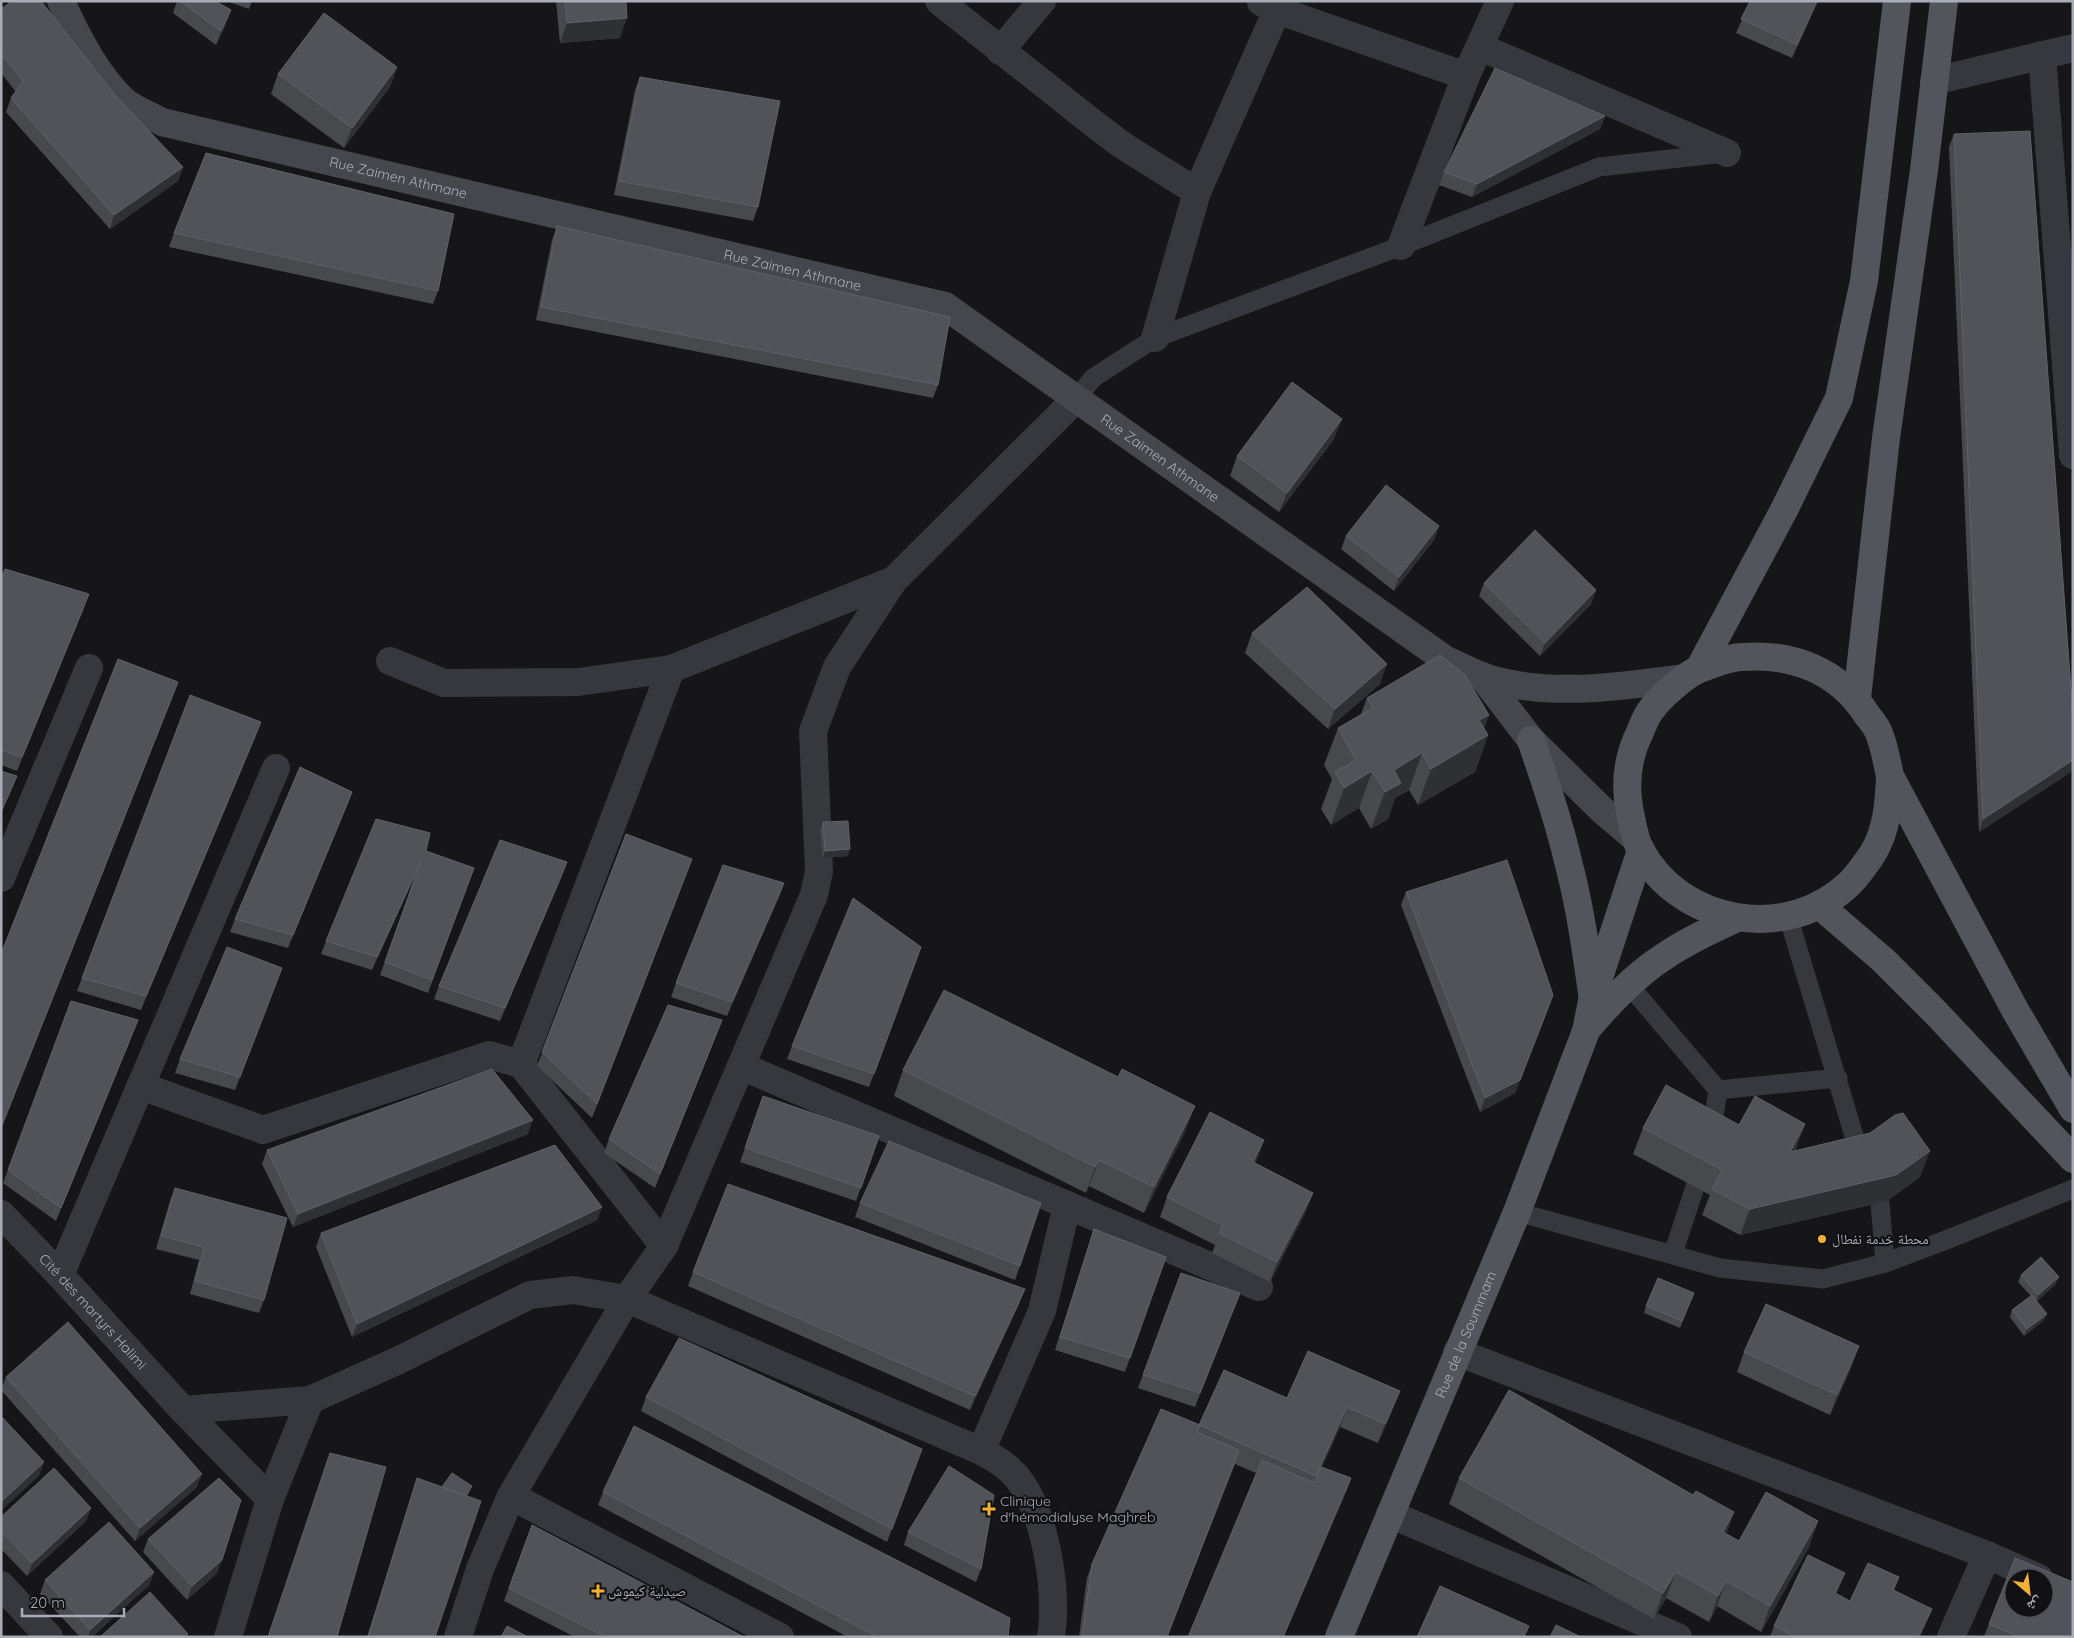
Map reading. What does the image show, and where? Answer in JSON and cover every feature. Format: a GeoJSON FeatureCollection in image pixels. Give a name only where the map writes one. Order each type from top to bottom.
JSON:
{"type":"FeatureCollection","features":[{"type":"Feature","properties":{"kind":"main road","name":"Rue Zaimen Athmane"},"geometry":{"type":"LineString","coordinates":[[61,1],[96,65],[123,100],[162,122],[944,306],[1446,660],[1482,676],[1521,685],[1561,689],[1601,688],[1691,674]]}},
{"type":"Feature","properties":{"kind":"main road"},"geometry":{"type":"LineString","coordinates":[[1586,1030],[1592,996],[1638,844],[1625,794],[1631,750],[1651,710],[1691,674],[1784,510],[1839,398],[1864,281],[1897,1]]}},
{"type":"Feature","properties":{"kind":"main road"},"geometry":{"type":"LineString","coordinates":[[1857,698],[1886,438],[1924,170],[1944,1]]}},
{"type":"Feature","properties":{"kind":"main road"},"geometry":{"type":"LineString","coordinates":[[1691,674],[1740,656],[1783,657],[1824,672],[1857,698],[1880,734],[1890,776],[2010,1002],[2073,1109]]}},
{"type":"Feature","properties":{"kind":"main road"},"geometry":{"type":"LineString","coordinates":[[1482,676],[1531,740],[1638,844],[1665,882],[1698,906],[1737,918],[1762,920],[1788,916],[1819,905],[1850,882],[1874,851],[1888,815],[1890,776]]}},
{"type":"Feature","properties":{"kind":"main road"},"geometry":{"type":"LineString","coordinates":[[1531,740],[1552,802],[1570,866],[1583,931],[1592,996]]}},
{"type":"Feature","properties":{"kind":"main road"},"geometry":{"type":"LineString","coordinates":[[1819,905],[1889,967],[1937,1014],[2073,1159]]}},
{"type":"Feature","properties":{"kind":"main road"},"geometry":{"type":"LineString","coordinates":[[1586,1030],[1628,984],[1661,958],[1698,936],[1737,918]]}},
{"type":"Feature","properties":{"kind":"main road","name":"Rue de la Soummam"},"geometry":{"type":"LineString","coordinates":[[1339,1637],[1517,1212],[1586,1030]]}},
{"type":"Feature","properties":{"kind":"street"},"geometry":{"type":"LineString","coordinates":[[939,1],[1000,51],[1122,145],[1197,192]]}},
{"type":"Feature","properties":{"kind":"street"},"geometry":{"type":"LineString","coordinates":[[1000,51],[1042,1]]}},
{"type":"Feature","properties":{"kind":"street"},"geometry":{"type":"LineString","coordinates":[[1401,246],[1466,76],[1500,1]]}},
{"type":"Feature","properties":{"kind":"street"},"geometry":{"type":"LineString","coordinates":[[1155,338],[1197,192],[1273,4],[1466,76]]}},
{"type":"Feature","properties":{"kind":"street"},"geometry":{"type":"LineString","coordinates":[[1480,47],[1727,153]]}},
{"type":"Feature","properties":{"kind":"street"},"geometry":{"type":"LineString","coordinates":[[1934,81],[2073,48]]}},
{"type":"Feature","properties":{"kind":"street"},"geometry":{"type":"LineString","coordinates":[[2042,55],[2068,328],[2073,455]]}},
{"type":"Feature","properties":{"kind":"street"},"geometry":{"type":"LineString","coordinates":[[458,1637],[480,1569],[511,1496],[627,1299],[664,1246],[814,895],[819,861],[813,731],[837,668],[894,580],[1077,398]]}},
{"type":"Feature","properties":{"kind":"street"},"geometry":{"type":"LineString","coordinates":[[390,661],[444,683],[578,682],[671,669],[894,580]]}},
{"type":"Feature","properties":{"kind":"street"},"geometry":{"type":"LineString","coordinates":[[1,878],[89,668]]}},
{"type":"Feature","properties":{"kind":"street"},"geometry":{"type":"LineString","coordinates":[[521,1064],[671,669]]}},
{"type":"Feature","properties":{"kind":"street"},"geometry":{"type":"LineString","coordinates":[[60,1275],[276,768]]}},
{"type":"Feature","properties":{"kind":"street"},"geometry":{"type":"LineString","coordinates":[[141,1086],[263,1130],[489,1056],[521,1064],[664,1246]]}},
{"type":"Feature","properties":{"kind":"street"},"geometry":{"type":"LineString","coordinates":[[741,1066],[1260,1287]]}},
{"type":"Feature","properties":{"kind":"street"},"geometry":{"type":"LineString","coordinates":[[981,1451],[1042,1311],[1067,1205]]}},
{"type":"Feature","properties":{"kind":"street","name":"Cité des martyrs Halimi"},"geometry":{"type":"LineString","coordinates":[[1,1214],[60,1275],[183,1410],[270,1499]]}},
{"type":"Feature","properties":{"kind":"street"},"geometry":{"type":"LineString","coordinates":[[183,1410],[310,1400],[397,1361],[530,1295],[573,1290],[627,1299],[981,1451],[1002,1462],[1016,1476],[1028,1494],[1043,1532],[1052,1585],[1054,1621],[1051,1637]]}},
{"type":"Feature","properties":{"kind":"street"},"geometry":{"type":"LineString","coordinates":[[1457,1352],[1987,1555],[2016,1568]]}},
{"type":"Feature","properties":{"kind":"street"},"geometry":{"type":"LineString","coordinates":[[228,1637],[270,1499],[310,1400]]}},
{"type":"Feature","properties":{"kind":"street"},"geometry":{"type":"LineString","coordinates":[[511,1496],[780,1637]]}},
{"type":"Feature","properties":{"kind":"street"},"geometry":{"type":"LineString","coordinates":[[1390,1514],[1674,1636]]}},
{"type":"Feature","properties":{"kind":"street"},"geometry":{"type":"LineString","coordinates":[[1950,1637],[1987,1555]]}},
{"type":"Feature","properties":{"kind":"street"},"geometry":{"type":"LineString","coordinates":[[1,1585],[49,1637]]}},
{"type":"Feature","properties":{"kind":"lane"},"geometry":{"type":"LineString","coordinates":[[1077,398],[1093,378],[1155,338],[1401,246],[1599,167],[1727,153]]}},
{"type":"Feature","properties":{"kind":"lane"},"geometry":{"type":"LineString","coordinates":[[1788,916],[1861,1159]]}},
{"type":"Feature","properties":{"kind":"lane"},"geometry":{"type":"LineString","coordinates":[[1628,984],[1718,1090],[1710,1141]]}},
{"type":"Feature","properties":{"kind":"lane"},"geometry":{"type":"LineString","coordinates":[[1718,1090],[1838,1078]]}},
{"type":"Feature","properties":{"kind":"lane"},"geometry":{"type":"LineString","coordinates":[[1673,1254],[1696,1187]]}},
{"type":"Feature","properties":{"kind":"lane"},"geometry":{"type":"LineString","coordinates":[[1517,1212],[1720,1268],[1823,1279],[1885,1263],[2073,1188]]}},
{"type":"Feature","properties":{"kind":"lane"},"geometry":{"type":"LineString","coordinates":[[1880,1203],[1885,1263]]}},
{"type":"Feature","properties":{"kind":"building"},"geometry":{"type":"Polygon","coordinates":[[[12,1],[41,1],[115,95],[183,167],[114,215],[11,98],[23,81],[1,54],[1,9],[12,1]]]}},
{"type":"Feature","properties":{"kind":"building"},"geometry":{"type":"Polygon","coordinates":[[[180,1],[215,1],[231,10],[221,31],[180,1]]]}},
{"type":"Feature","properties":{"kind":"building"},"geometry":{"type":"Polygon","coordinates":[[[565,1],[626,1],[627,18],[567,23],[565,1]]]}},
{"type":"Feature","properties":{"kind":"building"},"geometry":{"type":"Polygon","coordinates":[[[1750,1],[1817,1],[1797,45],[1741,19],[1750,1]]]}},
{"type":"Feature","properties":{"kind":"building"},"geometry":{"type":"Polygon","coordinates":[[[324,13],[397,67],[352,128],[278,74],[324,13]]]}},
{"type":"Feature","properties":{"kind":"building"},"geometry":{"type":"Polygon","coordinates":[[[1495,68],[1605,116],[1477,184],[1444,172],[1495,68]]]}},
{"type":"Feature","properties":{"kind":"building"},"geometry":{"type":"Polygon","coordinates":[[[640,77],[780,101],[758,207],[619,181],[640,77]]]}},
{"type":"Feature","properties":{"kind":"building"},"geometry":{"type":"Polygon","coordinates":[[[2030,131],[2073,717],[2073,760],[1983,819],[1954,134],[2030,131]]]}},
{"type":"Feature","properties":{"kind":"building"},"geometry":{"type":"Polygon","coordinates":[[[206,153],[454,214],[438,291],[174,233],[206,153]]]}},
{"type":"Feature","properties":{"kind":"building"},"geometry":{"type":"Polygon","coordinates":[[[557,226],[950,317],[938,385],[541,307],[557,226]]]}},
{"type":"Feature","properties":{"kind":"building"},"geometry":{"type":"Polygon","coordinates":[[[1292,382],[1342,419],[1287,493],[1237,456],[1292,382]]]}},
{"type":"Feature","properties":{"kind":"building"},"geometry":{"type":"Polygon","coordinates":[[[1386,485],[1439,526],[1399,577],[1346,536],[1386,485]]]}},
{"type":"Feature","properties":{"kind":"building"},"geometry":{"type":"Polygon","coordinates":[[[1535,530],[1596,590],[1545,643],[1484,583],[1535,530]]]}},
{"type":"Feature","properties":{"kind":"building"},"geometry":{"type":"Polygon","coordinates":[[[5,569],[89,594],[22,757],[1,750],[1,578],[5,569]]]}},
{"type":"Feature","properties":{"kind":"building"},"geometry":{"type":"Polygon","coordinates":[[[1307,587],[1387,664],[1335,709],[1252,633],[1307,587]]]}},
{"type":"Feature","properties":{"kind":"building"},"geometry":{"type":"Polygon","coordinates":[[[1440,655],[1465,675],[1489,715],[1479,720],[1488,735],[1431,769],[1422,753],[1394,770],[1401,783],[1385,792],[1372,771],[1344,788],[1335,772],[1356,760],[1338,728],[1373,708],[1367,698],[1440,655]]]}},
{"type":"Feature","properties":{"kind":"building"},"geometry":{"type":"Polygon","coordinates":[[[118,659],[178,682],[1,1128],[1,954],[118,659]]]}},
{"type":"Feature","properties":{"kind":"building"},"geometry":{"type":"Polygon","coordinates":[[[190,695],[261,722],[146,996],[82,978],[190,695]]]}},
{"type":"Feature","properties":{"kind":"building"},"geometry":{"type":"Polygon","coordinates":[[[300,767],[352,792],[293,935],[235,919],[300,767]]]}},
{"type":"Feature","properties":{"kind":"building"},"geometry":{"type":"Polygon","coordinates":[[[1,771],[17,776],[1,812],[1,771]]]}},
{"type":"Feature","properties":{"kind":"building"},"geometry":{"type":"Polygon","coordinates":[[[376,819],[430,833],[426,851],[474,868],[432,980],[385,962],[421,861],[377,957],[326,941],[376,819]]]}},
{"type":"Feature","properties":{"kind":"building"},"geometry":{"type":"Polygon","coordinates":[[[848,821],[850,849],[825,851],[823,822],[848,821]]]}},
{"type":"Feature","properties":{"kind":"building"},"geometry":{"type":"Polygon","coordinates":[[[626,834],[692,859],[597,1104],[542,1052],[626,834]]]}},
{"type":"Feature","properties":{"kind":"building"},"geometry":{"type":"Polygon","coordinates":[[[500,840],[567,862],[505,1008],[439,986],[500,840]]]}},
{"type":"Feature","properties":{"kind":"building"},"geometry":{"type":"Polygon","coordinates":[[[1507,860],[1553,995],[1520,1080],[1485,1098],[1406,892],[1507,860]]]}},
{"type":"Feature","properties":{"kind":"building"},"geometry":{"type":"Polygon","coordinates":[[[723,865],[784,883],[732,1002],[676,983],[723,865]]]}},
{"type":"Feature","properties":{"kind":"building"},"geometry":{"type":"Polygon","coordinates":[[[853,898],[921,947],[874,1074],[792,1046],[853,898]]]}},
{"type":"Feature","properties":{"kind":"building"},"geometry":{"type":"Polygon","coordinates":[[[227,947],[282,968],[240,1077],[180,1059],[227,947]]]}},
{"type":"Feature","properties":{"kind":"building"},"geometry":{"type":"Polygon","coordinates":[[[944,990],[1118,1077],[1122,1069],[1195,1106],[1154,1187],[1099,1160],[1095,1167],[903,1070],[944,990]]]}},
{"type":"Feature","properties":{"kind":"building"},"geometry":{"type":"Polygon","coordinates":[[[71,1001],[138,1020],[61,1208],[8,1170],[71,1001]]]}},
{"type":"Feature","properties":{"kind":"building"},"geometry":{"type":"Polygon","coordinates":[[[668,1005],[722,1020],[660,1174],[609,1139],[668,1005]]]}},
{"type":"Feature","properties":{"kind":"building"},"geometry":{"type":"Polygon","coordinates":[[[492,1069],[533,1120],[298,1214],[267,1150],[492,1069]]]}},
{"type":"Feature","properties":{"kind":"building"},"geometry":{"type":"Polygon","coordinates":[[[1666,1085],[1739,1125],[1755,1096],[1805,1124],[1790,1152],[1870,1133],[1895,1115],[1903,1113],[1930,1151],[1896,1175],[1750,1209],[1712,1189],[1722,1170],[1643,1128],[1666,1085]]]}},
{"type":"Feature","properties":{"kind":"building"},"geometry":{"type":"Polygon","coordinates":[[[763,1096],[879,1136],[861,1188],[745,1148],[763,1096]]]}},
{"type":"Feature","properties":{"kind":"building"},"geometry":{"type":"Polygon","coordinates":[[[1210,1112],[1264,1140],[1253,1162],[1313,1193],[1277,1262],[1219,1233],[1223,1225],[1167,1197],[1210,1112]]]}},
{"type":"Feature","properties":{"kind":"building"},"geometry":{"type":"Polygon","coordinates":[[[889,1141],[1041,1203],[1020,1266],[860,1203],[889,1141]]]}},
{"type":"Feature","properties":{"kind":"building"},"geometry":{"type":"Polygon","coordinates":[[[555,1145],[602,1207],[357,1324],[321,1233],[555,1145]]]}},
{"type":"Feature","properties":{"kind":"building"},"geometry":{"type":"Polygon","coordinates":[[[728,1184],[1025,1289],[975,1396],[693,1272],[728,1184]]]}},
{"type":"Feature","properties":{"kind":"building"},"geometry":{"type":"Polygon","coordinates":[[[175,1188],[287,1218],[264,1300],[195,1281],[204,1247],[161,1236],[175,1188]]]}},
{"type":"Feature","properties":{"kind":"building"},"geometry":{"type":"Polygon","coordinates":[[[1094,1229],[1166,1257],[1130,1358],[1060,1337],[1094,1229]]]}},
{"type":"Feature","properties":{"kind":"building"},"geometry":{"type":"Polygon","coordinates":[[[2041,1257],[2059,1277],[2038,1295],[2021,1275],[2041,1257]]]}},
{"type":"Feature","properties":{"kind":"building"},"geometry":{"type":"Polygon","coordinates":[[[1181,1273],[1240,1293],[1200,1393],[1143,1375],[1181,1273]]]}},
{"type":"Feature","properties":{"kind":"building"},"geometry":{"type":"Polygon","coordinates":[[[1658,1278],[1694,1293],[1682,1321],[1646,1306],[1658,1278]]]}},
{"type":"Feature","properties":{"kind":"building"},"geometry":{"type":"Polygon","coordinates":[[[2032,1295],[2047,1314],[2027,1329],[2012,1310],[2032,1295]]]}},
{"type":"Feature","properties":{"kind":"building"},"geometry":{"type":"Polygon","coordinates":[[[1766,1304],[1859,1346],[1837,1395],[1744,1352],[1766,1304]]]}},
{"type":"Feature","properties":{"kind":"building"},"geometry":{"type":"Polygon","coordinates":[[[68,1322],[202,1474],[140,1528],[6,1377],[68,1322]]]}},
{"type":"Feature","properties":{"kind":"building"},"geometry":{"type":"Polygon","coordinates":[[[679,1338],[922,1449],[892,1529],[646,1397],[679,1338]]]}},
{"type":"Feature","properties":{"kind":"building"},"geometry":{"type":"Polygon","coordinates":[[[1308,1351],[1400,1391],[1385,1424],[1347,1407],[1316,1476],[1199,1425],[1224,1370],[1287,1398],[1308,1351]]]}},
{"type":"Feature","properties":{"kind":"building"},"geometry":{"type":"Polygon","coordinates":[[[1509,1390],[1693,1495],[1696,1491],[1734,1512],[1723,1532],[1739,1541],[1766,1492],[1818,1521],[1770,1606],[1726,1581],[1718,1596],[1676,1572],[1663,1593],[1459,1478],[1509,1390]]]}},
{"type":"Feature","properties":{"kind":"building"},"geometry":{"type":"Polygon","coordinates":[[[1161,1409],[1200,1425],[1197,1432],[1239,1450],[1167,1637],[1082,1637],[1092,1564],[1161,1409]]]}},
{"type":"Feature","properties":{"kind":"building"},"geometry":{"type":"Polygon","coordinates":[[[1,1416],[44,1462],[1,1502],[1,1416]]]}},
{"type":"Feature","properties":{"kind":"building"},"geometry":{"type":"Polygon","coordinates":[[[634,1426],[1010,1618],[1008,1637],[878,1637],[603,1492],[634,1426]]]}},
{"type":"Feature","properties":{"kind":"building"},"geometry":{"type":"Polygon","coordinates":[[[330,1453],[386,1467],[337,1637],[268,1637],[330,1453]]]}},
{"type":"Feature","properties":{"kind":"building"},"geometry":{"type":"Polygon","coordinates":[[[1262,1460],[1314,1483],[1321,1467],[1351,1478],[1283,1637],[1188,1637],[1262,1460]]]}},
{"type":"Feature","properties":{"kind":"building"},"geometry":{"type":"Polygon","coordinates":[[[949,1466],[994,1495],[981,1569],[908,1532],[949,1466]]]}},
{"type":"Feature","properties":{"kind":"building"},"geometry":{"type":"Polygon","coordinates":[[[54,1468],[91,1508],[32,1563],[1,1531],[1,1517],[54,1468]]]}},
{"type":"Feature","properties":{"kind":"building"},"geometry":{"type":"Polygon","coordinates":[[[452,1473],[472,1486],[466,1496],[442,1487],[452,1473]]]}},
{"type":"Feature","properties":{"kind":"building"},"geometry":{"type":"Polygon","coordinates":[[[219,1478],[241,1500],[222,1560],[192,1586],[148,1539],[219,1478]]]}},
{"type":"Feature","properties":{"kind":"building"},"geometry":{"type":"Polygon","coordinates":[[[417,1478],[481,1501],[435,1637],[368,1637],[417,1478]]]}},
{"type":"Feature","properties":{"kind":"building"},"geometry":{"type":"Polygon","coordinates":[[[109,1522],[154,1572],[90,1630],[45,1580],[109,1522]]]}},
{"type":"Feature","properties":{"kind":"building"},"geometry":{"type":"Polygon","coordinates":[[[532,1525],[744,1637],[606,1637],[509,1588],[532,1525]]]}},
{"type":"Feature","properties":{"kind":"building"},"geometry":{"type":"Polygon","coordinates":[[[1808,1555],[1845,1573],[1835,1593],[1850,1601],[1868,1563],[1899,1577],[1893,1590],[1932,1609],[1918,1637],[1795,1637],[1774,1626],[1808,1555]]]}},
{"type":"Feature","properties":{"kind":"building"},"geometry":{"type":"Polygon","coordinates":[[[2015,1558],[2039,1568],[2011,1568],[2015,1558]]]}},
{"type":"Feature","properties":{"kind":"building"},"geometry":{"type":"Polygon","coordinates":[[[2054,1574],[2073,1582],[2073,1637],[2020,1637],[1989,1624],[2004,1586],[2004,1618],[2054,1618],[2054,1574]]]}},
{"type":"Feature","properties":{"kind":"building"},"geometry":{"type":"Polygon","coordinates":[[[1440,1586],[1529,1626],[1524,1637],[1417,1637],[1440,1586]]]}},
{"type":"Feature","properties":{"kind":"building"},"geometry":{"type":"Polygon","coordinates":[[[150,1592],[188,1634],[185,1637],[100,1637],[150,1592]]]}},
{"type":"Feature","properties":{"kind":"building"},"geometry":{"type":"Polygon","coordinates":[[[1556,1625],[1581,1637],[1550,1637],[1556,1625]]]}},
{"type":"Feature","properties":{"kind":"building"},"geometry":{"type":"Polygon","coordinates":[[[507,1626],[528,1637],[501,1637],[507,1626]]]}},
{"type":"Feature","properties":{"kind":"place","name":"محطة خدمة نفطال"},"geometry":{"type":"Point","coordinates":[1822,1239]}},
{"type":"Feature","properties":{"kind":"place","name":"Clinique d'hémodialyse Maghreb"},"geometry":{"type":"Point","coordinates":[989,1509]}},
{"type":"Feature","properties":{"kind":"place","name":"صيدلية كيموش"},"geometry":{"type":"Point","coordinates":[598,1591]}}]}
